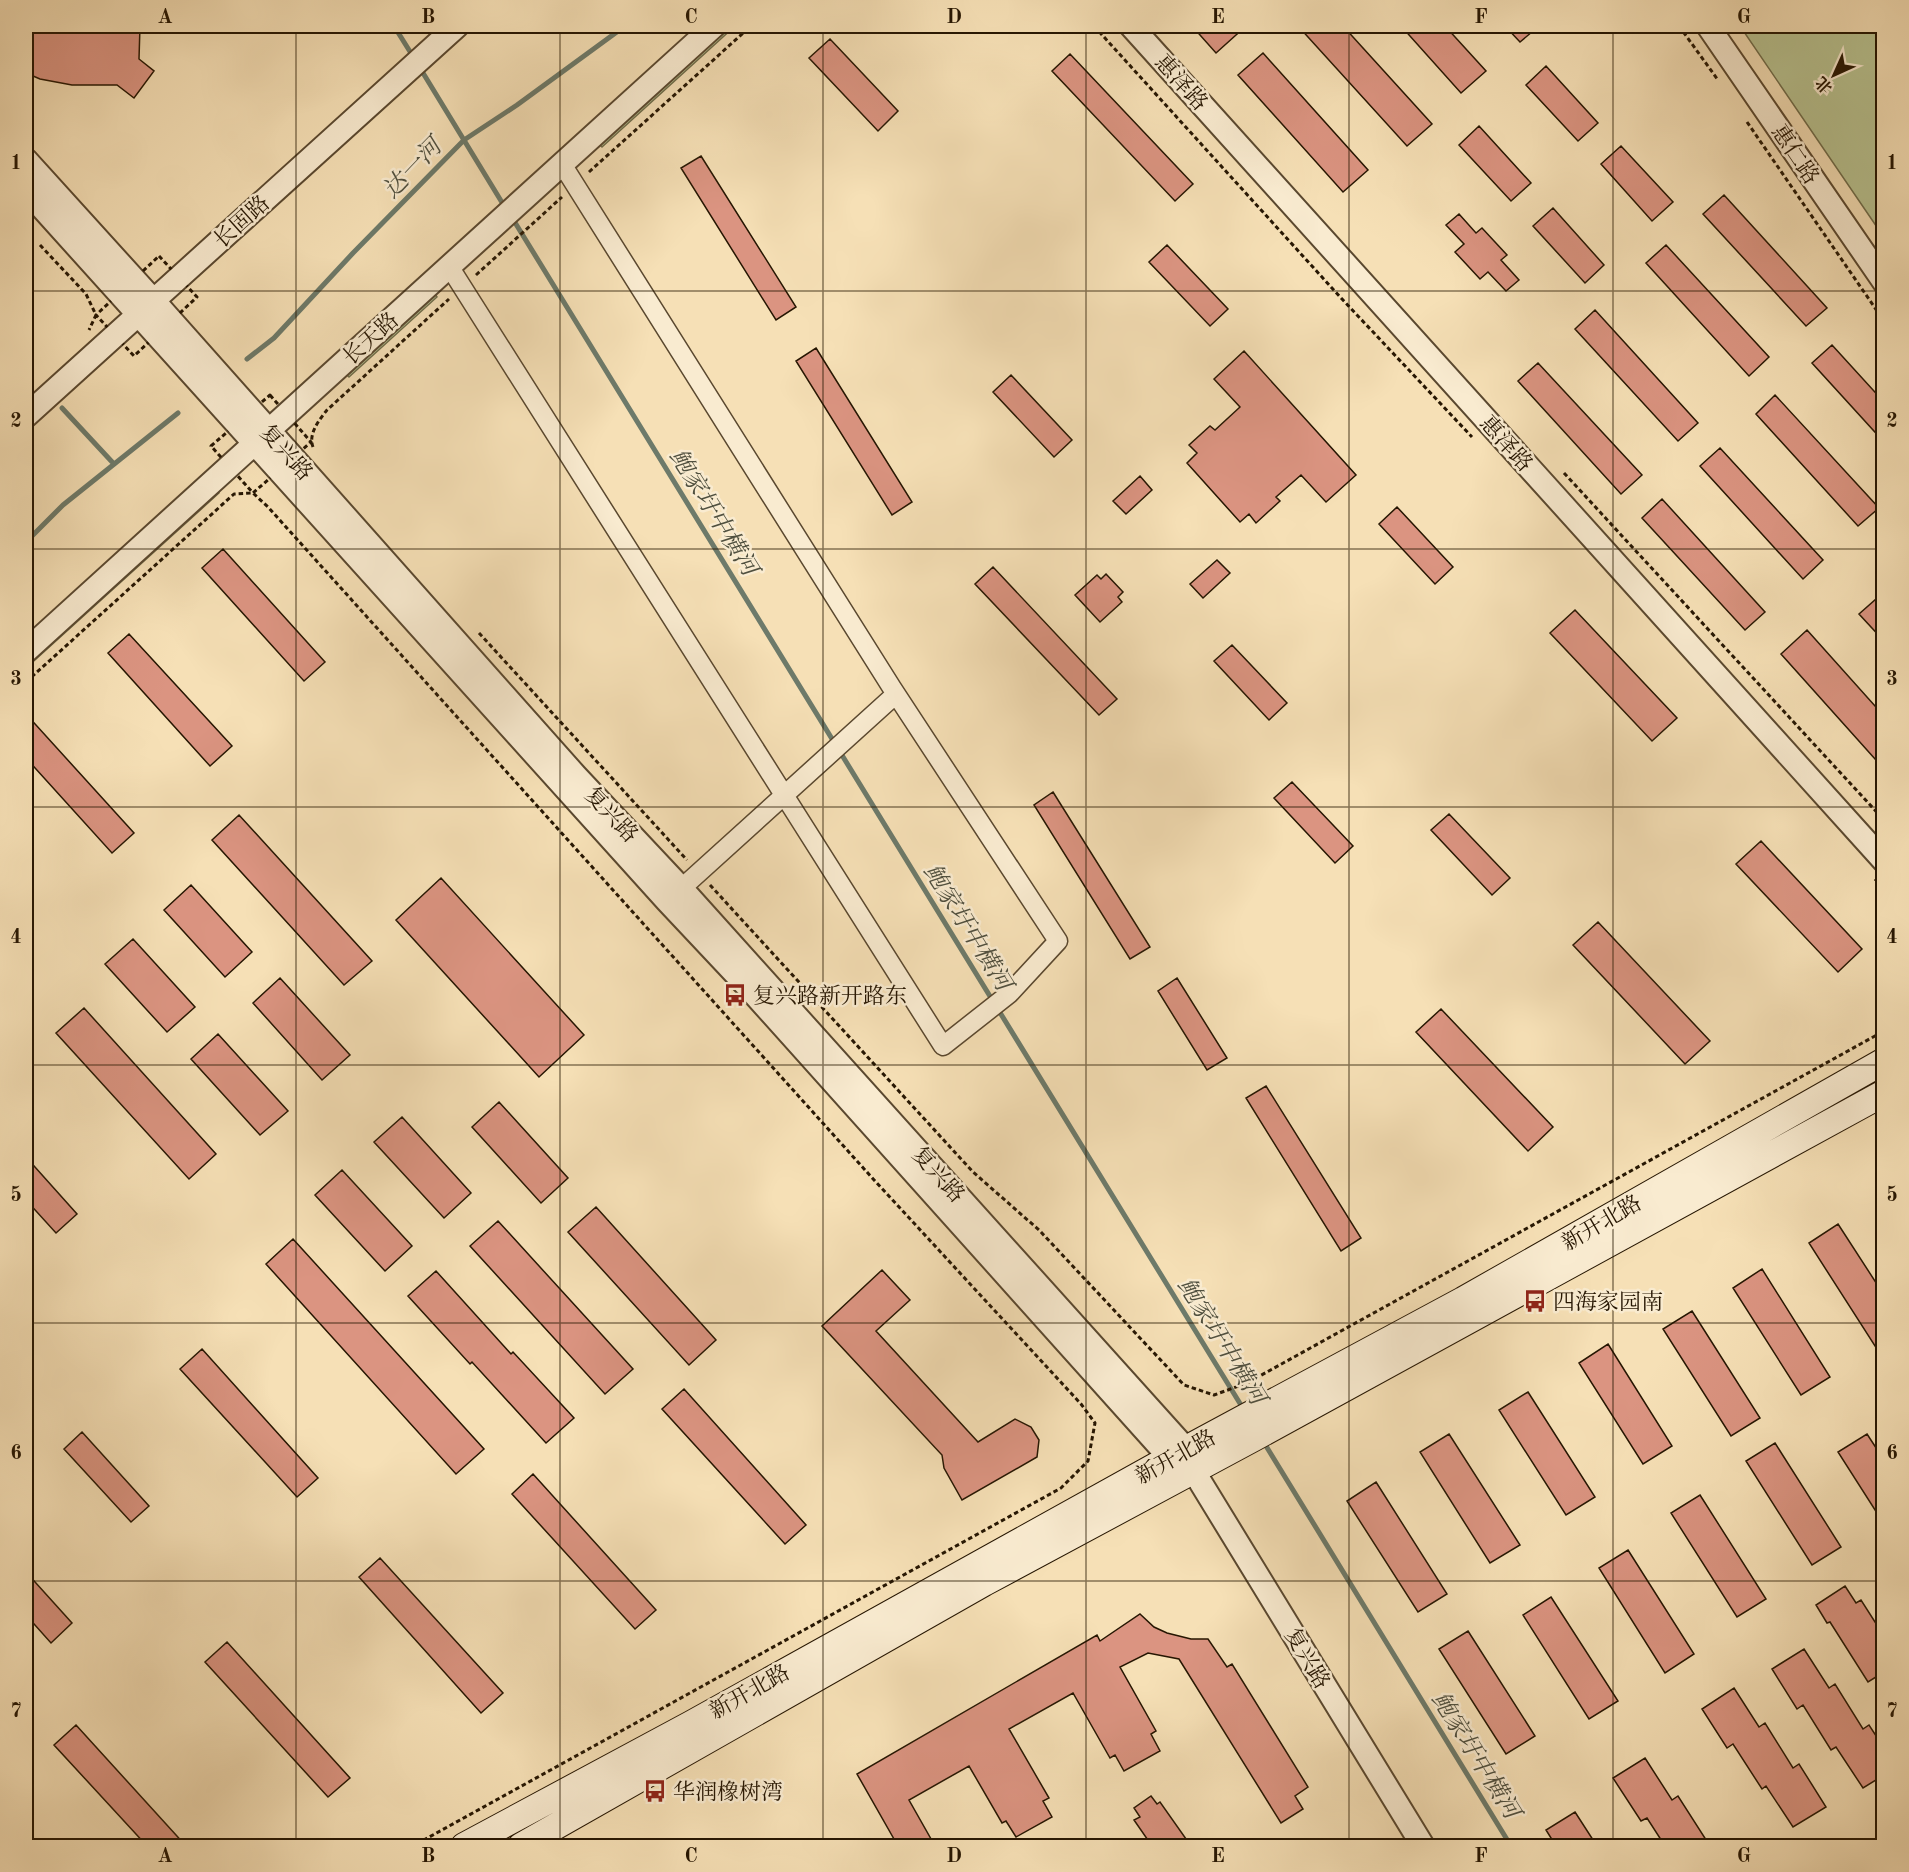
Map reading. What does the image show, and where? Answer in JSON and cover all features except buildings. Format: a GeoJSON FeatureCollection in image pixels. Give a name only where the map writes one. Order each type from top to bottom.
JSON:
{"type":"FeatureCollection","features":[{"type":"Feature","properties":{"kind":"main road","name":"新开北路"},"geometry":{"type":"LineString","coordinates":[[1273,1415],[1463,1300],[1884,1061]]}},
{"type":"Feature","properties":{"kind":"main road","name":"新开北路"},"geometry":{"type":"LineString","coordinates":[[464,1846],[1183,1459],[1247,1429],[1884,1093]]}},
{"type":"Feature","properties":{"kind":"main road","name":"新开北路"},"geometry":{"type":"LineString","coordinates":[[521,1846],[984,1583],[1183,1459]]}},
{"type":"Feature","properties":{"kind":"street","name":"长固路"},"geometry":{"type":"LineString","coordinates":[[26,416],[457,26]]}},
{"type":"Feature","properties":{"kind":"street","name":"长天路"},"geometry":{"type":"LineString","coordinates":[[26,651],[714,26]]}},
{"type":"Feature","properties":{"kind":"street","name":"惠泽路"},"geometry":{"type":"LineString","coordinates":[[1131,26],[1884,861]]}},
{"type":"Feature","properties":{"kind":"street","name":"惠仁路"},"geometry":{"type":"LineString","coordinates":[[1708,26],[1884,282]]}},
{"type":"Feature","properties":{"kind":"street","name":"复兴路"},"geometry":{"type":"LineString","coordinates":[[26,160],[146,307],[674,895],[746,985],[1183,1459],[1423,1846]]}},
{"type":"Feature","properties":{"kind":"street"},"geometry":{"type":"LineString","coordinates":[[449,266],[943,1046],[1009,994],[1058,941],[896,694],[562,164]]}},
{"type":"Feature","properties":{"kind":"street","name":"复兴路"},"geometry":{"type":"LineString","coordinates":[[26,190],[146,307]]}},
{"type":"Feature","properties":{"kind":"street"},"geometry":{"type":"LineString","coordinates":[[674,895],[785,797],[896,694]]}},
{"type":"Feature","properties":{"kind":"path"},"geometry":{"type":"LineString","coordinates":[[315,452],[311,442],[316,424],[327,410],[751,26]]}},
{"type":"Feature","properties":{"kind":"path"},"geometry":{"type":"LineString","coordinates":[[1094,26],[1341,298]]}},
{"type":"Feature","properties":{"kind":"path"},"geometry":{"type":"LineString","coordinates":[[1679,26],[1724,88]]}},
{"type":"Feature","properties":{"kind":"path"},"geometry":{"type":"LineString","coordinates":[[1744,117],[1884,321]]}},
{"type":"Feature","properties":{"kind":"path"},"geometry":{"type":"LineString","coordinates":[[40,245],[86,294],[96,315],[91,328],[83,335]]}},
{"type":"Feature","properties":{"kind":"path"},"geometry":{"type":"LineString","coordinates":[[1558,467],[1884,820]]}},
{"type":"Feature","properties":{"kind":"path"},"geometry":{"type":"LineString","coordinates":[[26,682],[234,494],[253,493],[875,1181],[1081,1404],[1095,1423],[1088,1461],[1061,1488],[412,1846]]}},
{"type":"Feature","properties":{"kind":"path"},"geometry":{"type":"LineString","coordinates":[[474,628],[692,866]]}},
{"type":"Feature","properties":{"kind":"path"},"geometry":{"type":"LineString","coordinates":[[708,883],[974,1172],[1039,1230],[1184,1386],[1214,1395],[1247,1383],[1884,1031]]}},
{"type":"Feature","properties":{"kind":"green space"},"geometry":{"type":"Polygon","coordinates":[[[731,26],[735,26],[602,147],[600,145],[731,26]]]}},
{"type":"Feature","properties":{"kind":"green space"},"geometry":{"type":"Polygon","coordinates":[[[1740,26],[1883,26],[1883,236],[1740,26]]]}},
{"type":"Feature","properties":{"kind":"green space"},"geometry":{"type":"Polygon","coordinates":[[[435,294],[437,297],[349,377],[346,374],[435,294]]]}},
{"type":"Feature","properties":{"kind":"green space"},"geometry":{"type":"Polygon","coordinates":[[[217,490],[219,493],[26,668],[26,663],[217,490]]]}},
{"type":"Feature","properties":{"kind":"waterway","name":"鲍家圩中横河"},"geometry":{"type":"LineString","coordinates":[[394,26],[414,58]]}},
{"type":"Feature","properties":{"kind":"waterway","name":"达一河"},"geometry":{"type":"LineString","coordinates":[[247,359],[274,338],[353,253],[464,140],[517,105],[625,26]]}},
{"type":"Feature","properties":{"kind":"waterway","name":"鲍家圩中横河"},"geometry":{"type":"LineString","coordinates":[[420,68],[506,209]]}},
{"type":"Feature","properties":{"kind":"waterway","name":"鲍家圩中横河"},"geometry":{"type":"LineString","coordinates":[[511,216],[1244,1410]]}},
{"type":"Feature","properties":{"kind":"waterway"},"geometry":{"type":"LineString","coordinates":[[62,408],[114,464]]}},
{"type":"Feature","properties":{"kind":"waterway","name":"达一河"},"geometry":{"type":"LineString","coordinates":[[26,542],[63,505],[178,413]]}},
{"type":"Feature","properties":{"kind":"waterway","name":"鲍家圩中横河"},"geometry":{"type":"LineString","coordinates":[[1263,1441],[1511,1846]]}},
{"type":"Feature","properties":{"kind":"place","name":"复兴路新开路东"},"geometry":{"type":"Point","coordinates":[735,995]}},
{"type":"Feature","properties":{"kind":"place","name":"四海家园南"},"geometry":{"type":"Point","coordinates":[1535,1301]}},
{"type":"Feature","properties":{"kind":"place","name":"华润橡树湾"},"geometry":{"type":"Point","coordinates":[655,1791]}}]}
